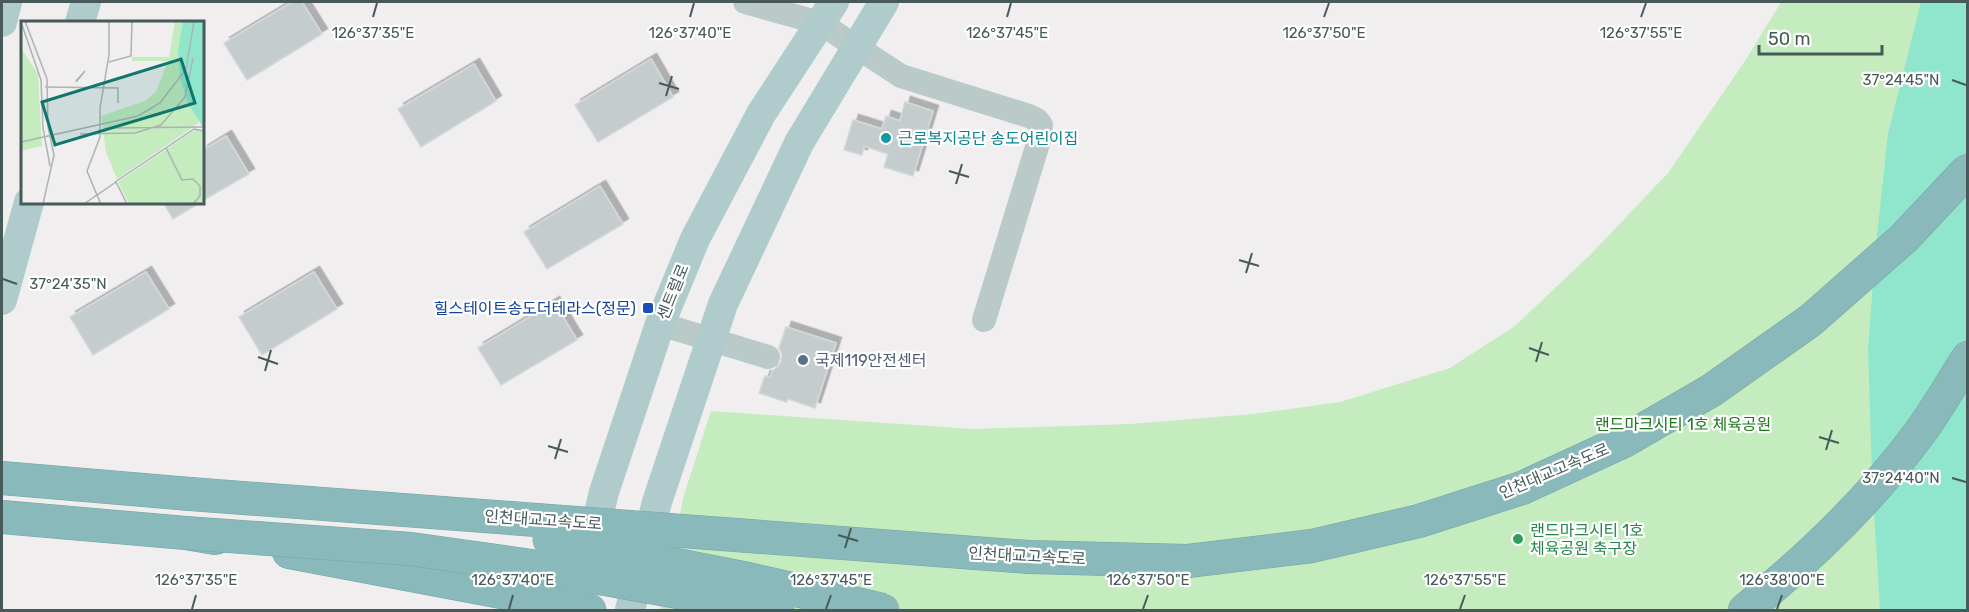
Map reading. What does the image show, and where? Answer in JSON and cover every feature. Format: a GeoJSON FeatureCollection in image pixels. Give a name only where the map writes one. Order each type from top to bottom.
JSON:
{"type":"FeatureCollection","features":[{"type":"Feature","properties":{"kind":"highway","name":"인천대교고속도로"},"geometry":{"type":"LineString","coordinates":[[2,478],[1029,557],[1188,561],[1312,546],[1419,521],[1522,488],[1624,441],[1712,390],[1811,320],[1904,238],[1968,170]]}},
{"type":"Feature","properties":{"kind":"highway"},"geometry":{"type":"LineString","coordinates":[[1745,610],[1813,553],[1860,504],[1921,431],[1968,358]]}},
{"type":"Feature","properties":{"kind":"highway","name":"인천대교고속도로"},"geometry":{"type":"LineString","coordinates":[[190,494],[437,521],[574,544],[748,579],[883,610]]}},
{"type":"Feature","properties":{"kind":"highway"},"geometry":{"type":"LineString","coordinates":[[2,517],[411,549],[538,567],[778,610]]}},
{"type":"Feature","properties":{"kind":"highway"},"geometry":{"type":"LineString","coordinates":[[186,532],[590,610]]}},
{"type":"Feature","properties":{"kind":"main road"},"geometry":{"type":"LineString","coordinates":[[2,22],[7,2]]}},
{"type":"Feature","properties":{"kind":"main road"},"geometry":{"type":"LineString","coordinates":[[80,21],[86,2]]}},
{"type":"Feature","properties":{"kind":"main road"},"geometry":{"type":"LineString","coordinates":[[630,610],[657,502],[723,304],[799,142],[884,2]]}},
{"type":"Feature","properties":{"kind":"main road","name":"센트럴로"},"geometry":{"type":"LineString","coordinates":[[576,610],[604,492],[660,324],[695,238],[761,114],[827,12]]}},
{"type":"Feature","properties":{"kind":"main road"},"geometry":{"type":"LineString","coordinates":[[2,300],[28,204]]}},
{"type":"Feature","properties":{"kind":"street"},"geometry":{"type":"LineString","coordinates":[[745,2],[827,12],[856,47],[901,76],[1029,116],[1041,124],[1040,137],[984,320]]}},
{"type":"Feature","properties":{"kind":"street"},"geometry":{"type":"LineString","coordinates":[[660,324],[768,357]]}},
{"type":"Feature","properties":{"kind":"green space","name":"랜드마크시티 1호 체육공원"},"geometry":{"type":"Polygon","coordinates":[[[1781,2],[1926,2],[1883,610],[660,610],[684,495],[711,411],[973,429],[1130,424],[1253,414],[1340,402],[1450,368],[1515,326],[1591,254],[1668,173],[1745,61],[1781,2]]]}},
{"type":"Feature","properties":{"kind":"shaded area"},"geometry":{"type":"Polygon","coordinates":[[[1921,2],[1967,2],[1967,610],[1880,610],[1872,476],[1868,348],[1888,134],[1921,2]]]}},
{"type":"Feature","properties":{"kind":"building"},"geometry":{"type":"Polygon","coordinates":[[[292,2],[302,2],[322,34],[247,80],[224,43],[292,2]]]}},
{"type":"Feature","properties":{"kind":"building"},"geometry":{"type":"Polygon","coordinates":[[[651,59],[673,97],[598,142],[575,105],[651,59]]]}},
{"type":"Feature","properties":{"kind":"building"},"geometry":{"type":"Polygon","coordinates":[[[474,64],[496,101],[421,147],[398,109],[474,64]]]}},
{"type":"Feature","properties":{"kind":"building","name":"근로복지공단 송도어린이집"},"geometry":{"type":"Polygon","coordinates":[[[905,102],[933,111],[913,176],[884,167],[888,154],[864,146],[862,155],[844,150],[853,120],[882,129],[886,116],[900,121],[905,102]]]}},
{"type":"Feature","properties":{"kind":"building"},"geometry":{"type":"Polygon","coordinates":[[[226,136],[249,174],[204,200],[204,150],[226,136]]]}},
{"type":"Feature","properties":{"kind":"building"},"geometry":{"type":"Polygon","coordinates":[[[600,186],[623,224],[547,269],[524,232],[600,186]]]}},
{"type":"Feature","properties":{"kind":"building"},"geometry":{"type":"Polygon","coordinates":[[[164,204],[198,204],[173,219],[164,204]]]}},
{"type":"Feature","properties":{"kind":"building"},"geometry":{"type":"Polygon","coordinates":[[[146,272],[169,309],[93,355],[70,317],[146,272]]]}},
{"type":"Feature","properties":{"kind":"building"},"geometry":{"type":"Polygon","coordinates":[[[314,272],[337,309],[262,355],[239,317],[314,272]]]}},
{"type":"Feature","properties":{"kind":"building"},"geometry":{"type":"Polygon","coordinates":[[[554,302],[577,340],[501,385],[478,348],[554,302]]]}},
{"type":"Feature","properties":{"kind":"building","name":"국제119안전센터"},"geometry":{"type":"Polygon","coordinates":[[[786,327],[836,343],[815,408],[759,393],[765,376],[770,378],[772,371],[781,362],[782,354],[779,348],[786,327]]]}},
{"type":"Feature","properties":{"kind":"place","name":"근로복지공단 송도어린이집"},"geometry":{"type":"Point","coordinates":[886,138]}},
{"type":"Feature","properties":{"kind":"place","name":"힐스테이트송도더테라스(정문)"},"geometry":{"type":"Point","coordinates":[648,308]}},
{"type":"Feature","properties":{"kind":"place","name":"국제119안전센터"},"geometry":{"type":"Point","coordinates":[803,360]}},
{"type":"Feature","properties":{"kind":"place","name":"랜드마크시티 1호 체육공원 축구장"},"geometry":{"type":"Point","coordinates":[1518,539]}}]}
